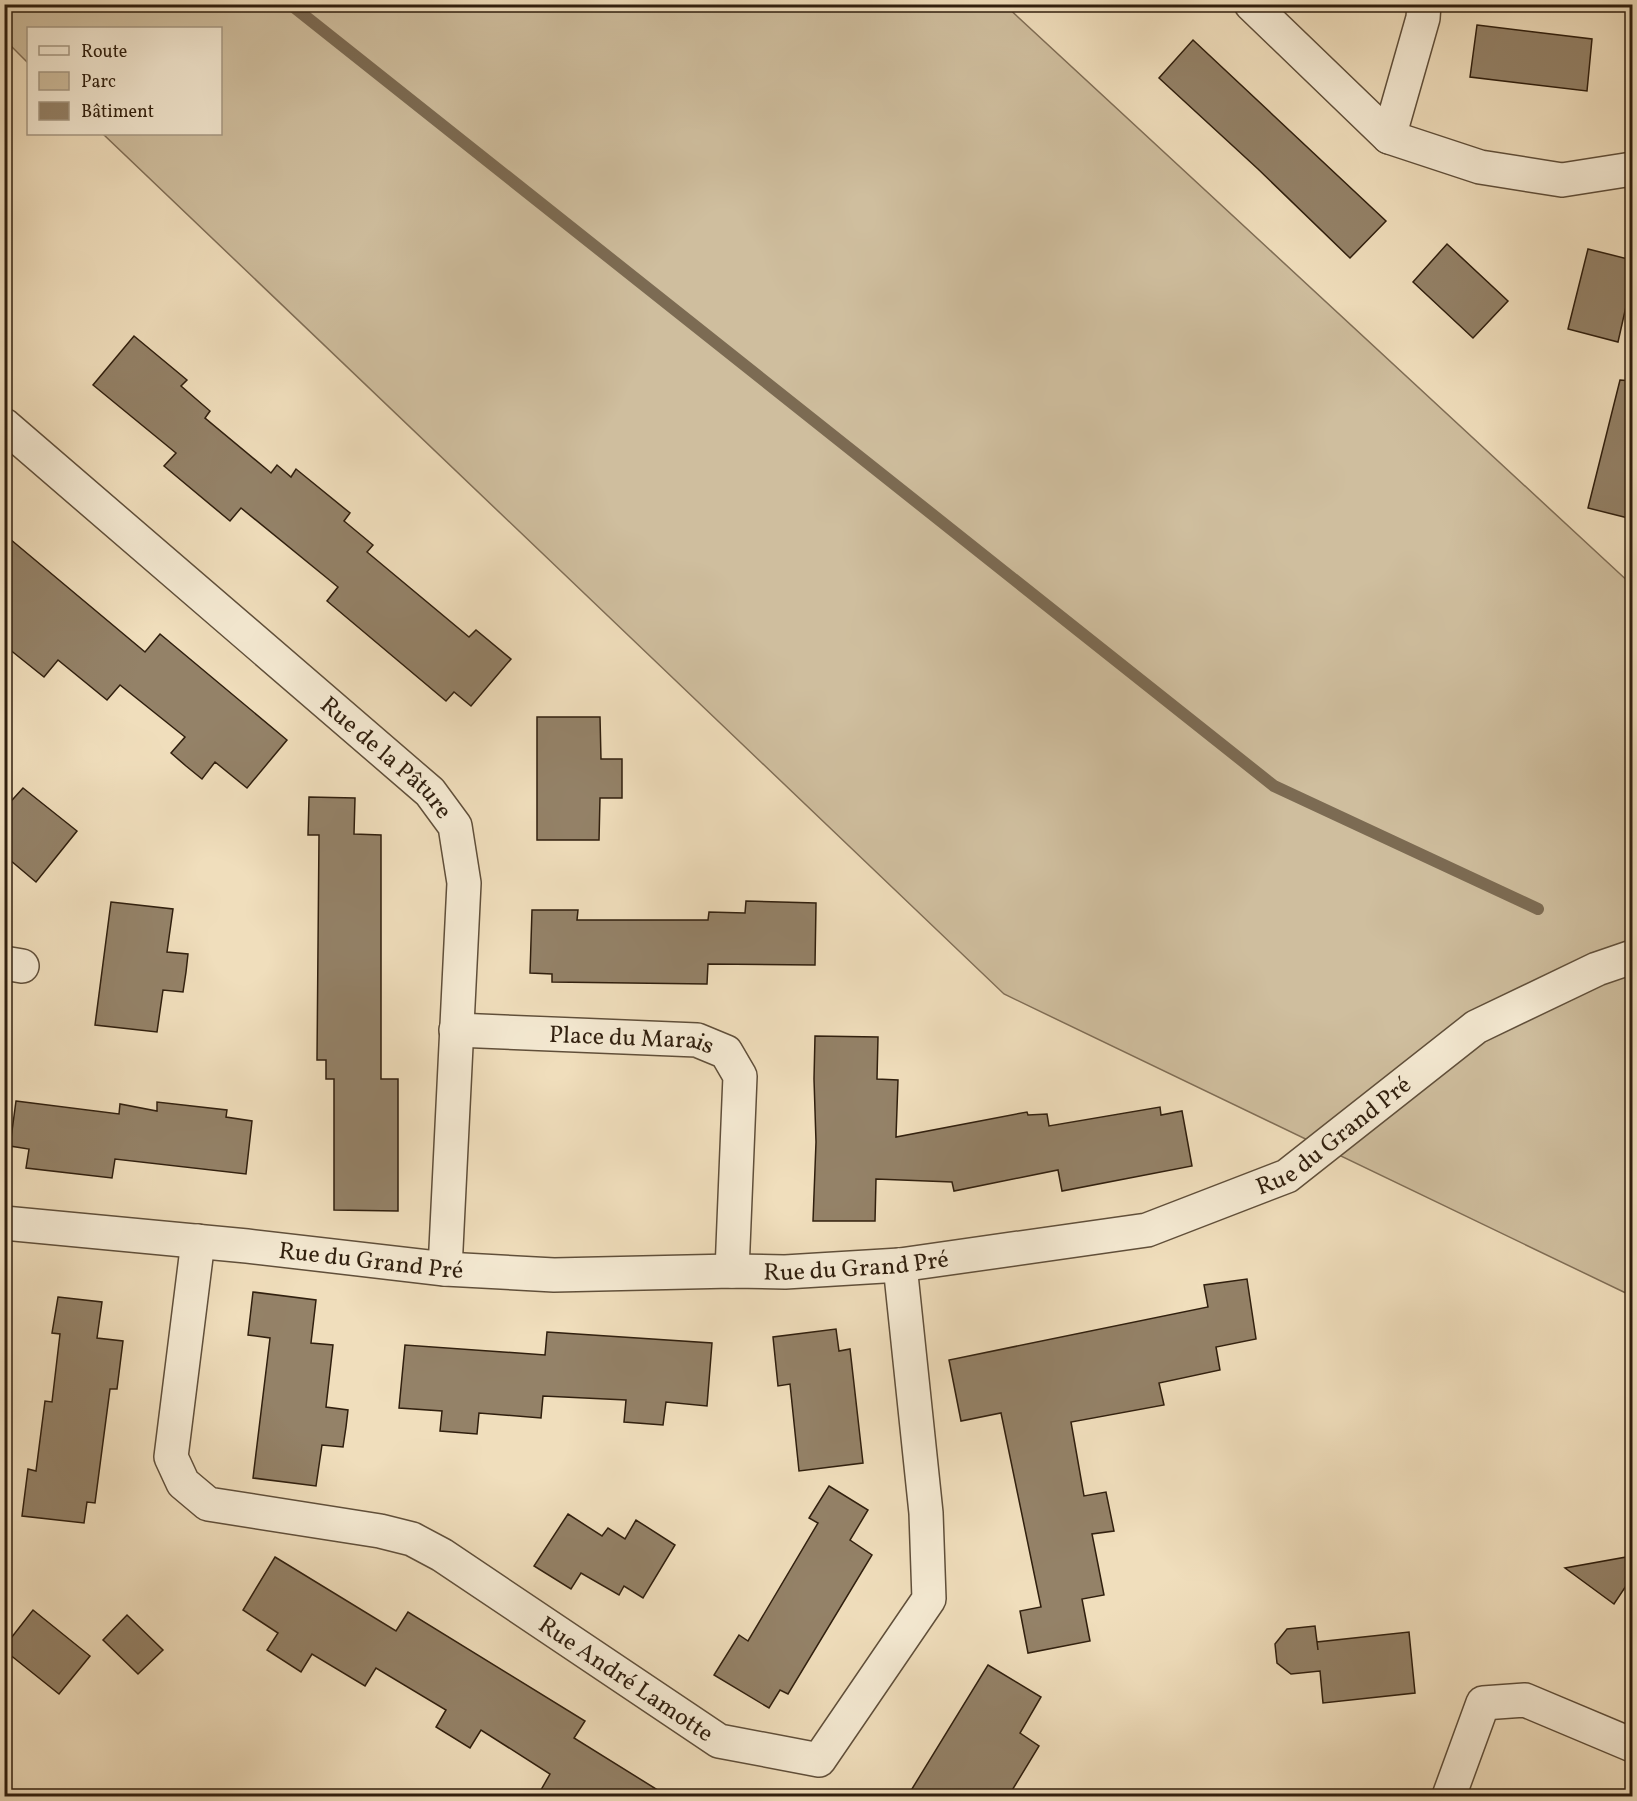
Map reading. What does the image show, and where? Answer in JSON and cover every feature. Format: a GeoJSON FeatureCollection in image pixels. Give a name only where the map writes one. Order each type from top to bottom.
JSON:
{"type":"FeatureCollection","features":[{"type":"Feature","properties":{"kind":"street"},"geometry":{"type":"LineString","coordinates":[[1251,4],[1389,137],[1480,167],[1562,180],[1632,169]]}},
{"type":"Feature","properties":{"kind":"street"},"geometry":{"type":"LineString","coordinates":[[1389,137],[1423,18],[1424,4]]}},
{"type":"Feature","properties":{"kind":"street","name":"Rue de la Pâture"},"geometry":{"type":"LineString","coordinates":[[4,425],[430,792],[455,826],[464,883],[445,1269]]}},
{"type":"Feature","properties":{"kind":"street","name":"Rue du Grand Pré"},"geometry":{"type":"LineString","coordinates":[[4,1223],[198,1241],[445,1269],[554,1275],[785,1272],[900,1265],[1147,1230],[1287,1176],[1476,1027],[1597,969],[1632,957]]}},
{"type":"Feature","properties":{"kind":"street","name":"Place du Marais"},"geometry":{"type":"LineString","coordinates":[[456,1030],[697,1040],[726,1052],[740,1076],[732,1271]]}},
{"type":"Feature","properties":{"kind":"street","name":"Rue André Lamotte"},"geometry":{"type":"LineString","coordinates":[[198,1241],[171,1457],[183,1483],[208,1504],[380,1531],[412,1539],[442,1555],[720,1740],[819,1760],[929,1599],[926,1513],[900,1265]]}},
{"type":"Feature","properties":{"kind":"street"},"geometry":{"type":"LineString","coordinates":[[1449,1797],[1483,1703],[1525,1700],[1632,1745]]}},
{"type":"Feature","properties":{"kind":"green space"},"geometry":{"type":"Polygon","coordinates":[[[4,5],[1005,5],[1632,585],[1632,1296],[1004,994],[104,135],[222,135],[222,27],[27,27],[27,62],[5,40],[4,5]]]}},
{"type":"Feature","properties":{"kind":"building"},"geometry":{"type":"Polygon","coordinates":[[[1477,25],[1592,39],[1587,91],[1470,77],[1477,25]]]}},
{"type":"Feature","properties":{"kind":"building"},"geometry":{"type":"Polygon","coordinates":[[[1193,40],[1386,221],[1350,258],[1159,78],[1193,40]]]}},
{"type":"Feature","properties":{"kind":"building"},"geometry":{"type":"Polygon","coordinates":[[[1447,244],[1508,301],[1473,338],[1413,282],[1447,244]]]}},
{"type":"Feature","properties":{"kind":"building"},"geometry":{"type":"Polygon","coordinates":[[[1588,249],[1632,260],[1632,280],[1618,342],[1568,329],[1588,249]]]}},
{"type":"Feature","properties":{"kind":"building"},"geometry":{"type":"Polygon","coordinates":[[[134,336],[187,380],[181,386],[210,411],[205,418],[271,473],[277,465],[291,477],[296,469],[350,513],[344,521],[373,545],[367,552],[469,637],[476,630],[511,659],[471,706],[454,692],[446,701],[327,601],[338,587],[241,508],[230,521],[164,466],[176,453],[93,385],[134,336]]]}},
{"type":"Feature","properties":{"kind":"building"},"geometry":{"type":"Polygon","coordinates":[[[1620,380],[1632,381],[1632,519],[1588,508],[1620,380]]]}},
{"type":"Feature","properties":{"kind":"building"},"geometry":{"type":"Polygon","coordinates":[[[4,534],[145,652],[160,634],[287,740],[247,788],[215,762],[202,779],[171,753],[185,737],[120,685],[107,700],[58,660],[44,677],[4,645],[4,534]]]}},
{"type":"Feature","properties":{"kind":"building"},"geometry":{"type":"Polygon","coordinates":[[[537,717],[600,717],[601,759],[622,759],[622,798],[600,798],[599,840],[537,840],[537,717]]]}},
{"type":"Feature","properties":{"kind":"building"},"geometry":{"type":"Polygon","coordinates":[[[23,788],[77,831],[36,882],[4,855],[4,809],[23,788]]]}},
{"type":"Feature","properties":{"kind":"building"},"geometry":{"type":"Polygon","coordinates":[[[309,797],[355,798],[354,834],[381,835],[381,1079],[398,1079],[398,1211],[334,1210],[334,1079],[326,1079],[326,1060],[317,1060],[319,835],[308,835],[309,797]]]}},
{"type":"Feature","properties":{"kind":"building"},"geometry":{"type":"Polygon","coordinates":[[[746,901],[816,903],[815,965],[708,964],[707,984],[552,982],[552,974],[530,973],[532,910],[578,910],[577,920],[708,920],[709,912],[745,913],[746,901]]]}},
{"type":"Feature","properties":{"kind":"building"},"geometry":{"type":"Polygon","coordinates":[[[111,902],[173,909],[167,952],[188,954],[186,972],[183,992],[163,990],[157,1032],[95,1025],[111,902]]]}},
{"type":"Feature","properties":{"kind":"building"},"geometry":{"type":"Polygon","coordinates":[[[815,1036],[878,1037],[877,1079],[898,1080],[896,1137],[1027,1112],[1028,1115],[1047,1114],[1049,1126],[1160,1107],[1161,1115],[1182,1111],[1192,1166],[1062,1191],[1058,1170],[954,1191],[952,1182],[876,1179],[875,1221],[813,1221],[816,1142],[815,1036]]]}},
{"type":"Feature","properties":{"kind":"building"},"geometry":{"type":"Polygon","coordinates":[[[16,1101],[119,1114],[120,1104],[157,1111],[157,1102],[227,1110],[226,1117],[252,1121],[246,1174],[115,1159],[112,1178],[26,1168],[29,1149],[10,1146],[16,1101]]]}},
{"type":"Feature","properties":{"kind":"building"},"geometry":{"type":"Polygon","coordinates":[[[1247,1279],[1256,1339],[1216,1347],[1220,1370],[1159,1383],[1164,1405],[1071,1422],[1084,1496],[1106,1492],[1114,1531],[1092,1534],[1104,1595],[1082,1599],[1090,1641],[1028,1653],[1020,1611],[1041,1607],[1001,1413],[961,1421],[949,1360],[1208,1307],[1204,1285],[1247,1279]]]}},
{"type":"Feature","properties":{"kind":"building"},"geometry":{"type":"Polygon","coordinates":[[[253,1292],[316,1300],[311,1343],[333,1345],[326,1407],[348,1410],[346,1427],[343,1447],[322,1445],[316,1486],[253,1478],[270,1338],[248,1335],[253,1292]]]}},
{"type":"Feature","properties":{"kind":"building"},"geometry":{"type":"Polygon","coordinates":[[[58,1297],[102,1302],[97,1338],[123,1341],[117,1389],[110,1389],[95,1503],[87,1502],[84,1523],[22,1516],[28,1469],[36,1471],[45,1401],[52,1402],[60,1334],[52,1333],[58,1297]]]}},
{"type":"Feature","properties":{"kind":"building"},"geometry":{"type":"Polygon","coordinates":[[[836,1329],[839,1351],[850,1349],[863,1463],[799,1471],[790,1384],[778,1386],[773,1337],[836,1329]]]}},
{"type":"Feature","properties":{"kind":"building"},"geometry":{"type":"Polygon","coordinates":[[[547,1332],[712,1343],[707,1406],[666,1402],[663,1425],[624,1422],[626,1400],[543,1396],[541,1418],[479,1413],[477,1434],[440,1431],[442,1411],[399,1408],[405,1345],[545,1355],[547,1332]]]}},
{"type":"Feature","properties":{"kind":"building"},"geometry":{"type":"Polygon","coordinates":[[[829,1486],[868,1510],[850,1540],[872,1555],[788,1694],[780,1690],[769,1708],[714,1675],[739,1635],[748,1641],[818,1523],[809,1518],[829,1486]]]}},
{"type":"Feature","properties":{"kind":"building"},"geometry":{"type":"Polygon","coordinates":[[[568,1514],[602,1536],[608,1528],[625,1539],[636,1520],[675,1545],[643,1598],[624,1586],[619,1595],[581,1573],[571,1589],[534,1566],[568,1514]]]}},
{"type":"Feature","properties":{"kind":"building"},"geometry":{"type":"Polygon","coordinates":[[[1632,1556],[1632,1577],[1614,1604],[1565,1568],[1632,1556]]]}},
{"type":"Feature","properties":{"kind":"building"},"geometry":{"type":"Polygon","coordinates":[[[275,1557],[396,1631],[408,1612],[585,1721],[574,1738],[669,1797],[537,1797],[550,1774],[481,1730],[470,1748],[436,1727],[446,1710],[376,1668],[365,1686],[312,1654],[301,1672],[267,1650],[278,1633],[243,1610],[275,1557]]]}},
{"type":"Feature","properties":{"kind":"building"},"geometry":{"type":"Polygon","coordinates":[[[33,1610],[90,1656],[59,1694],[4,1650],[33,1610]]]}},
{"type":"Feature","properties":{"kind":"building"},"geometry":{"type":"Polygon","coordinates":[[[127,1615],[163,1650],[138,1674],[103,1640],[127,1615]]]}},
{"type":"Feature","properties":{"kind":"building"},"geometry":{"type":"Polygon","coordinates":[[[1315,1626],[1317,1642],[1409,1632],[1415,1693],[1323,1703],[1320,1671],[1291,1674],[1277,1663],[1275,1644],[1287,1629],[1315,1626]]]}},
{"type":"Feature","properties":{"kind":"building"},"geometry":{"type":"Polygon","coordinates":[[[988,1665],[1041,1697],[1020,1733],[1039,1746],[1008,1797],[907,1797],[988,1665]]]}},
{"type":"Feature","properties":{"kind":"waterway"},"geometry":{"type":"LineString","coordinates":[[290,4],[1274,786],[1538,909]]}}]}
